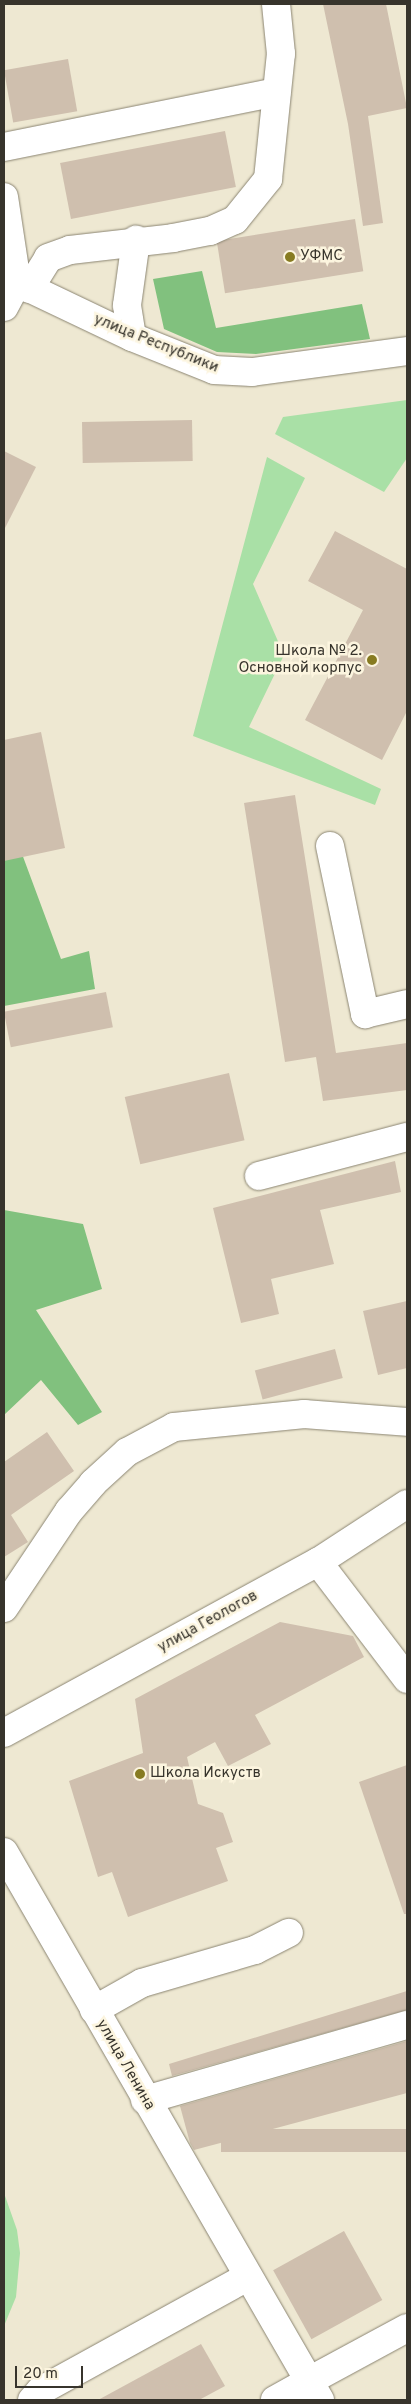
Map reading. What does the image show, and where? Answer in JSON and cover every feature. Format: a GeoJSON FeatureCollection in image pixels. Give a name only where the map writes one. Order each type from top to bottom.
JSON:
{"type":"FeatureCollection","features":[{"type":"Feature","properties":{"kind":"street"},"geometry":{"type":"LineString","coordinates":[[4,307],[16,282],[48,258],[70,250],[210,231],[235,220],[268,179],[281,54],[276,4]]}},
{"type":"Feature","properties":{"kind":"street"},"geometry":{"type":"LineString","coordinates":[[4,147],[277,92]]}},
{"type":"Feature","properties":{"kind":"street"},"geometry":{"type":"LineString","coordinates":[[4,197],[16,282]]}},
{"type":"Feature","properties":{"kind":"street"},"geometry":{"type":"LineString","coordinates":[[132,337],[127,305],[136,240]]}},
{"type":"Feature","properties":{"kind":"street","name":"улица Республики"},"geometry":{"type":"LineString","coordinates":[[16,282],[132,337],[214,370],[232,373],[407,351]]}},
{"type":"Feature","properties":{"kind":"street"},"geometry":{"type":"LineString","coordinates":[[330,846],[365,1014],[407,1004]]}},
{"type":"Feature","properties":{"kind":"street"},"geometry":{"type":"LineString","coordinates":[[258,1176],[407,1137]]}},
{"type":"Feature","properties":{"kind":"street"},"geometry":{"type":"LineString","coordinates":[[4,1608],[69,1511],[93,1483],[126,1452],[174,1427],[304,1414],[407,1422]]}},
{"type":"Feature","properties":{"kind":"street","name":"улица Геологов"},"geometry":{"type":"LineString","coordinates":[[4,1733],[318,1562],[407,1504]]}},
{"type":"Feature","properties":{"kind":"street"},"geometry":{"type":"LineString","coordinates":[[318,1562],[407,1679]]}},
{"type":"Feature","properties":{"kind":"street","name":"улица Ленина"},"geometry":{"type":"LineString","coordinates":[[4,1852],[247,2277],[315,2390]]}},
{"type":"Feature","properties":{"kind":"street"},"geometry":{"type":"LineString","coordinates":[[94,2010],[142,1983],[255,1950],[289,1933]]}},
{"type":"Feature","properties":{"kind":"street"},"geometry":{"type":"LineString","coordinates":[[145,2100],[407,2025]]}},
{"type":"Feature","properties":{"kind":"street"},"geometry":{"type":"LineString","coordinates":[[32,2400],[40,2391],[247,2277]]}},
{"type":"Feature","properties":{"kind":"street"},"geometry":{"type":"LineString","coordinates":[[275,2400],[315,2390],[407,2330]]}},
{"type":"Feature","properties":{"kind":"green space"},"geometry":{"type":"Polygon","coordinates":[[[202,271],[216,328],[362,304],[370,339],[256,354],[217,352],[164,329],[153,279],[202,271]]]}},
{"type":"Feature","properties":{"kind":"green space"},"geometry":{"type":"Polygon","coordinates":[[[407,400],[407,458],[384,492],[275,434],[283,417],[407,400]]]}},
{"type":"Feature","properties":{"kind":"green space"},"geometry":{"type":"Polygon","coordinates":[[[267,457],[305,478],[253,584],[284,655],[249,727],[381,789],[375,805],[193,736],[267,457]]]}},
{"type":"Feature","properties":{"kind":"green space"},"geometry":{"type":"Polygon","coordinates":[[[12,827],[61,959],[89,951],[95,989],[4,1006],[4,830],[12,827]]]}},
{"type":"Feature","properties":{"kind":"green space"},"geometry":{"type":"Polygon","coordinates":[[[4,1210],[83,1224],[102,1289],[36,1310],[102,1412],[78,1425],[41,1380],[4,1415],[4,1210]]]}},
{"type":"Feature","properties":{"kind":"green space"},"geometry":{"type":"Polygon","coordinates":[[[4,2193],[17,2230],[20,2253],[16,2297],[4,2326],[4,2193]]]}},
{"type":"Feature","properties":{"kind":"building"},"geometry":{"type":"Polygon","coordinates":[[[323,4],[386,4],[407,108],[368,116],[383,223],[363,226],[348,124],[323,4]]]}},
{"type":"Feature","properties":{"kind":"building"},"geometry":{"type":"Polygon","coordinates":[[[68,59],[77,111],[13,122],[4,70],[68,59]]]}},
{"type":"Feature","properties":{"kind":"building"},"geometry":{"type":"Polygon","coordinates":[[[225,131],[236,187],[71,219],[60,163],[225,131]]]}},
{"type":"Feature","properties":{"kind":"building","name":"УФМС"},"geometry":{"type":"Polygon","coordinates":[[[355,219],[363,271],[225,293],[217,241],[355,219]]]}},
{"type":"Feature","properties":{"kind":"building"},"geometry":{"type":"Polygon","coordinates":[[[192,420],[193,461],[83,463],[82,422],[192,420]]]}},
{"type":"Feature","properties":{"kind":"building"},"geometry":{"type":"Polygon","coordinates":[[[4,451],[36,467],[4,530],[4,451]]]}},
{"type":"Feature","properties":{"kind":"building","name":"Школа № 2. Основной корпус"},"geometry":{"type":"Polygon","coordinates":[[[335,531],[407,569],[407,711],[382,760],[305,720],[363,610],[308,581],[335,531]]]}},
{"type":"Feature","properties":{"kind":"building"},"geometry":{"type":"Polygon","coordinates":[[[41,732],[65,848],[4,861],[4,740],[41,732]]]}},
{"type":"Feature","properties":{"kind":"building"},"geometry":{"type":"Polygon","coordinates":[[[295,795],[336,1053],[407,1043],[407,1090],[323,1101],[316,1057],[285,1062],[244,803],[295,795]]]}},
{"type":"Feature","properties":{"kind":"building"},"geometry":{"type":"Polygon","coordinates":[[[106,992],[113,1027],[11,1047],[4,1012],[106,992]]]}},
{"type":"Feature","properties":{"kind":"building"},"geometry":{"type":"Polygon","coordinates":[[[229,1073],[245,1140],[140,1164],[125,1097],[229,1073]]]}},
{"type":"Feature","properties":{"kind":"building"},"geometry":{"type":"Polygon","coordinates":[[[395,1161],[401,1192],[320,1210],[334,1264],[271,1279],[279,1314],[241,1323],[213,1208],[395,1161]]]}},
{"type":"Feature","properties":{"kind":"building"},"geometry":{"type":"Polygon","coordinates":[[[407,1301],[407,1368],[378,1375],[363,1311],[407,1301]]]}},
{"type":"Feature","properties":{"kind":"building"},"geometry":{"type":"Polygon","coordinates":[[[335,1349],[343,1378],[263,1399],[255,1370],[335,1349]]]}},
{"type":"Feature","properties":{"kind":"building"},"geometry":{"type":"Polygon","coordinates":[[[47,1432],[74,1471],[11,1515],[28,1542],[4,1557],[4,1462],[47,1432]]]}},
{"type":"Feature","properties":{"kind":"building","name":"Школа Искуств"},"geometry":{"type":"Polygon","coordinates":[[[280,1622],[353,1636],[364,1657],[255,1715],[271,1744],[228,1766],[215,1742],[187,1757],[198,1804],[223,1813],[233,1842],[216,1848],[228,1881],[128,1917],[112,1872],[98,1877],[69,1781],[143,1753],[135,1699],[280,1622]]]}},
{"type":"Feature","properties":{"kind":"building"},"geometry":{"type":"Polygon","coordinates":[[[407,1765],[407,1914],[404,1914],[359,1782],[407,1765]]]}},
{"type":"Feature","properties":{"kind":"building"},"geometry":{"type":"Polygon","coordinates":[[[407,1991],[407,2010],[172,2076],[169,2064],[407,1991]]]}},
{"type":"Feature","properties":{"kind":"building"},"geometry":{"type":"Polygon","coordinates":[[[407,2041],[407,2093],[194,2150],[190,2143],[180,2106],[407,2041]]]}},
{"type":"Feature","properties":{"kind":"building"},"geometry":{"type":"Polygon","coordinates":[[[221,2129],[407,2129],[407,2152],[221,2152],[221,2129]]]}},
{"type":"Feature","properties":{"kind":"building"},"geometry":{"type":"Polygon","coordinates":[[[344,2231],[382,2300],[311,2339],[273,2270],[344,2231]]]}},
{"type":"Feature","properties":{"kind":"building"},"geometry":{"type":"Polygon","coordinates":[[[201,2344],[225,2386],[199,2400],[98,2400],[201,2344]]]}},
{"type":"Feature","properties":{"kind":"place","name":"УФМС"},"geometry":{"type":"Point","coordinates":[290,257]}},
{"type":"Feature","properties":{"kind":"place","name":"Школа № 2. Основной корпус"},"geometry":{"type":"Point","coordinates":[372,660]}},
{"type":"Feature","properties":{"kind":"place","name":"Школа Искуств"},"geometry":{"type":"Point","coordinates":[140,1774]}}]}
